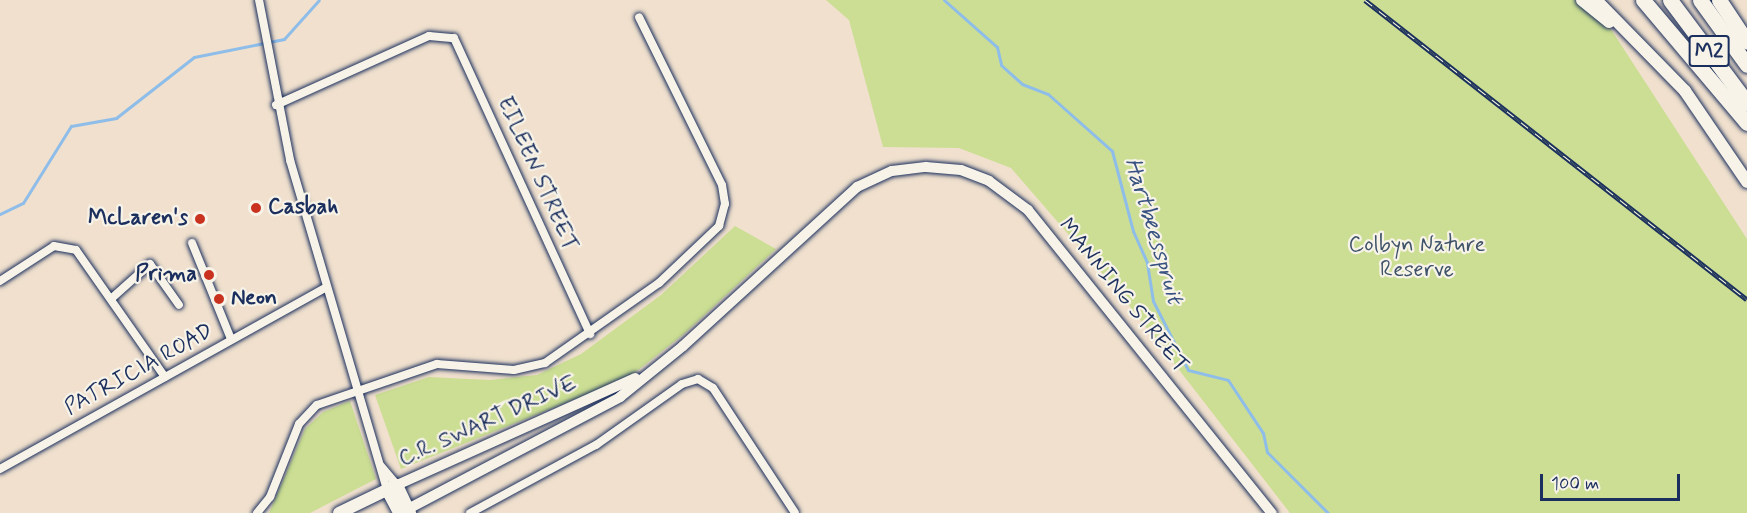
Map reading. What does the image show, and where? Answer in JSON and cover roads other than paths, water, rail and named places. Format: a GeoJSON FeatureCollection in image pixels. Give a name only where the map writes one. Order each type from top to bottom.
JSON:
{"type":"FeatureCollection","features":[{"type":"Feature","properties":{"kind":"highway"},"geometry":{"type":"LineString","coordinates":[[1643,0],[1747,123]]}},
{"type":"Feature","properties":{"kind":"highway","name":"M2"},"geometry":{"type":"LineString","coordinates":[[1670,0],[1747,103]]}},
{"type":"Feature","properties":{"kind":"highway","name":"M2"},"geometry":{"type":"LineString","coordinates":[[1700,0],[1747,65]]}},
{"type":"Feature","properties":{"kind":"highway"},"geometry":{"type":"LineString","coordinates":[[1719,0],[1747,42]]}},
{"type":"Feature","properties":{"kind":"main road"},"geometry":{"type":"LineString","coordinates":[[1582,0],[1655,67],[1735,161]]}},
{"type":"Feature","properties":{"kind":"main road"},"geometry":{"type":"LineString","coordinates":[[1596,0],[1685,91],[1735,161],[1747,182]]}},
{"type":"Feature","properties":{"kind":"main road"},"geometry":{"type":"LineString","coordinates":[[392,487],[404,512]]}},
{"type":"Feature","properties":{"kind":"main road","name":"C.R. SWART DRIVE"},"geometry":{"type":"LineString","coordinates":[[339,513],[392,487]]}},
{"type":"Feature","properties":{"kind":"street"},"geometry":{"type":"LineString","coordinates":[[259,0],[276,105],[327,287],[381,466],[392,487]]}},
{"type":"Feature","properties":{"kind":"street"},"geometry":{"type":"LineString","coordinates":[[257,513],[270,497],[305,416],[325,400],[437,364],[528,368],[545,363],[590,334],[667,276],[708,239],[723,218],[722,185],[639,17]]}},
{"type":"Feature","properties":{"kind":"street","name":"EILEEN STREET"},"geometry":{"type":"LineString","coordinates":[[276,105],[429,36],[446,35],[457,41],[590,334]]}},
{"type":"Feature","properties":{"kind":"street","name":"C.R. SWART DRIVE"},"geometry":{"type":"LineString","coordinates":[[404,512],[620,397],[838,202],[874,177],[904,169]]}},
{"type":"Feature","properties":{"kind":"street","name":"MANNING STREET"},"geometry":{"type":"LineString","coordinates":[[904,169],[961,170],[989,181],[1019,200],[1272,513]]}},
{"type":"Feature","properties":{"kind":"street"},"geometry":{"type":"LineString","coordinates":[[192,243],[231,339]]}},
{"type":"Feature","properties":{"kind":"street"},"geometry":{"type":"LineString","coordinates":[[0,281],[54,246],[67,246],[84,259],[165,377]]}},
{"type":"Feature","properties":{"kind":"street"},"geometry":{"type":"LineString","coordinates":[[112,298],[150,264],[179,305]]}},
{"type":"Feature","properties":{"kind":"street","name":"PATRICIA ROAD"},"geometry":{"type":"LineString","coordinates":[[0,469],[327,287]]}},
{"type":"Feature","properties":{"kind":"street","name":"C.R. SWART DRIVE"},"geometry":{"type":"LineString","coordinates":[[392,487],[654,369]]}},
{"type":"Feature","properties":{"kind":"street"},"geometry":{"type":"LineString","coordinates":[[470,513],[596,445],[682,384],[699,379],[713,388],[795,513]]}},
{"type":"Feature","properties":{"kind":"waterway"},"geometry":{"type":"LineString","coordinates":[[0,214],[23,203],[71,126],[116,118],[194,57],[284,39],[319,0]]}},
{"type":"Feature","properties":{"kind":"waterway","name":"Hartbeesspruit"},"geometry":{"type":"LineString","coordinates":[[944,0],[997,47],[1001,65],[1022,84],[1048,94],[1112,151],[1133,231],[1147,263],[1153,301],[1188,370],[1228,380],[1263,433],[1267,452],[1328,513]]}},
{"type":"Feature","properties":{"kind":"railway"},"geometry":{"type":"LineString","coordinates":[[1365,0],[1747,299]]}},
{"type":"Feature","properties":{"kind":"place","name":"Casbah"},"geometry":{"type":"Point","coordinates":[256,208]}},
{"type":"Feature","properties":{"kind":"place","name":"McLaren's"},"geometry":{"type":"Point","coordinates":[200,219]}},
{"type":"Feature","properties":{"kind":"place","name":"Prima"},"geometry":{"type":"Point","coordinates":[209,275]}},
{"type":"Feature","properties":{"kind":"place","name":"Neon"},"geometry":{"type":"Point","coordinates":[219,299]}},
{"type":"Feature","properties":{"kind":"park label","name":"Colbyn Nature Reserve"},"geometry":{"type":"Point","coordinates":[1417,258]}}]}
